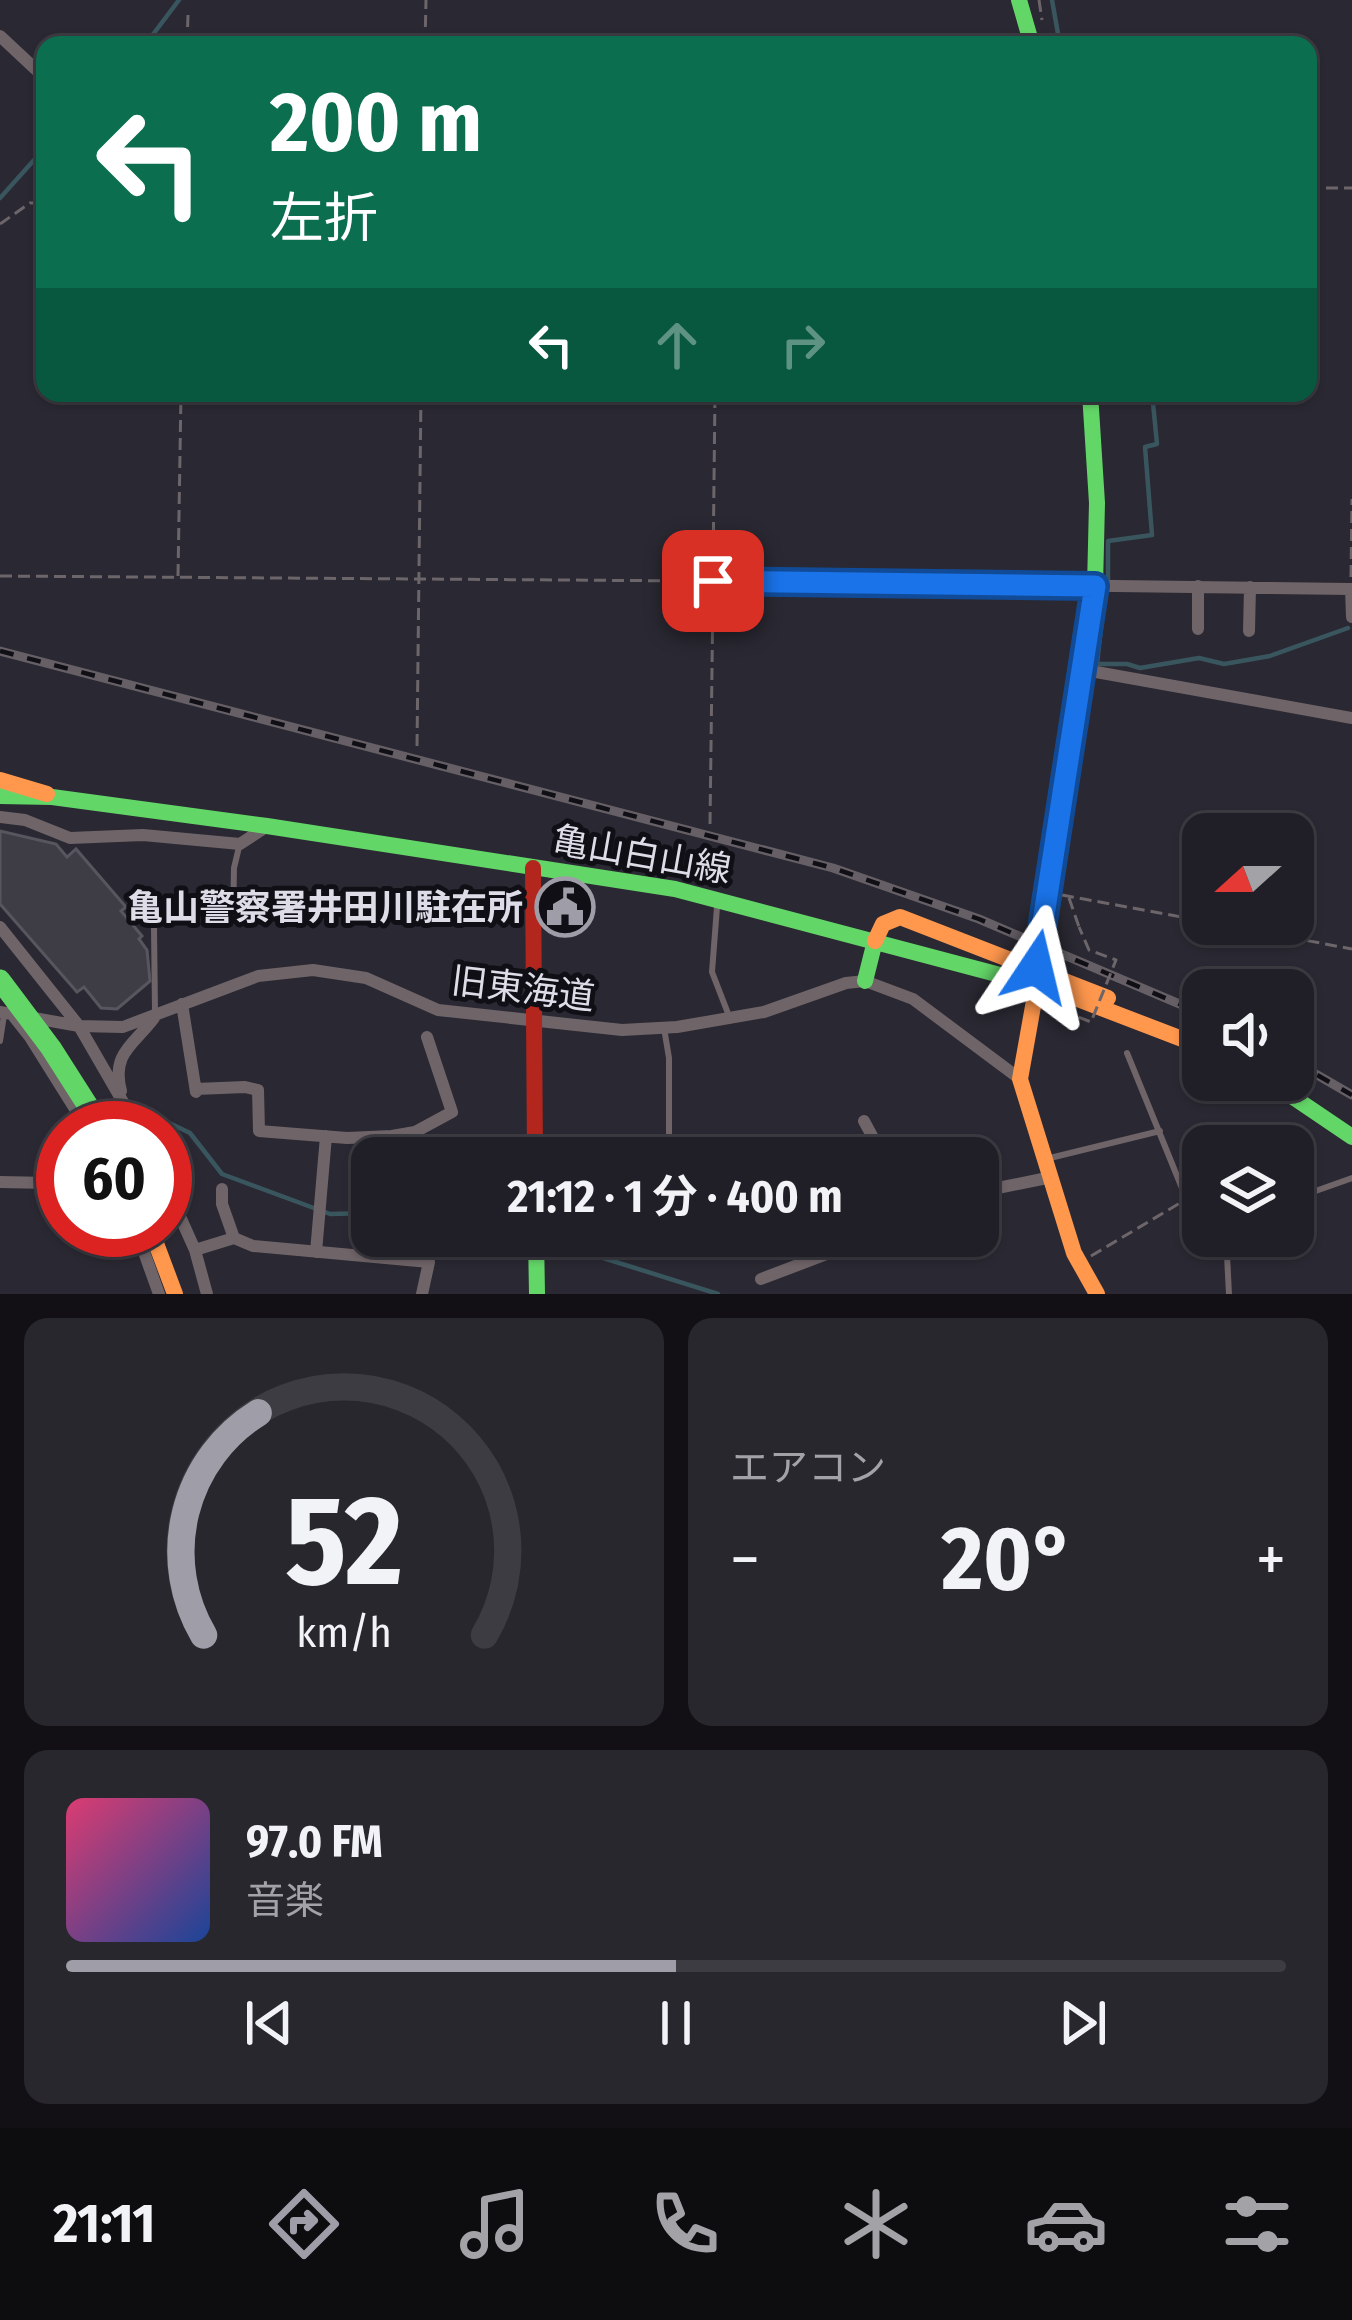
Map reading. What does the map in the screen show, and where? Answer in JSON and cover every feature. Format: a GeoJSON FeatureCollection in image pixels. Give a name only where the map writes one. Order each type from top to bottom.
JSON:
{"type":"FeatureCollection","features":[{"type":"Feature","properties":{"kind":"main road"},"geometry":{"type":"LineString","coordinates":[[1019,0],[1029,36]]}},
{"type":"Feature","properties":{"kind":"main road"},"geometry":{"type":"LineString","coordinates":[[1090,402],[1095,586],[1058,894],[1020,1079],[1079,1263],[1097,1294]]}},
{"type":"Feature","properties":{"kind":"main road","name":"亀山白山線"},"geometry":{"type":"LineString","coordinates":[[0,780],[52,797]]}},
{"type":"Feature","properties":{"kind":"main road","name":"亀山白山線"},"geometry":{"type":"LineString","coordinates":[[0,796],[52,797],[267,826],[718,898],[875,941]]}},
{"type":"Feature","properties":{"kind":"main road"},"geometry":{"type":"LineString","coordinates":[[533,868],[535,1137]]}},
{"type":"Feature","properties":{"kind":"main road"},"geometry":{"type":"LineString","coordinates":[[866,981],[878,928],[888,918],[900,917],[1039,985],[1112,999],[1135,1020],[1182,1039]]}},
{"type":"Feature","properties":{"kind":"main road"},"geometry":{"type":"LineString","coordinates":[[0,980],[85,1101]]}},
{"type":"Feature","properties":{"kind":"main road"},"geometry":{"type":"LineString","coordinates":[[1299,1101],[1352,1137]]}},
{"type":"Feature","properties":{"kind":"main road"},"geometry":{"type":"LineString","coordinates":[[161,1257],[175,1294]]}},
{"type":"Feature","properties":{"kind":"main road"},"geometry":{"type":"LineString","coordinates":[[536,1257],[536,1294]]}},
{"type":"Feature","properties":{"kind":"street"},"geometry":{"type":"LineString","coordinates":[[0,36],[36,70]]}},
{"type":"Feature","properties":{"kind":"street"},"geometry":{"type":"LineString","coordinates":[[713,581],[1351,589],[1352,617]]}},
{"type":"Feature","properties":{"kind":"street"},"geometry":{"type":"LineString","coordinates":[[1198,586],[1198,629]]}},
{"type":"Feature","properties":{"kind":"street"},"geometry":{"type":"LineString","coordinates":[[1249,631],[1250,587]]}},
{"type":"Feature","properties":{"kind":"street"},"geometry":{"type":"LineString","coordinates":[[1084,670],[1352,718]]}},
{"type":"Feature","properties":{"kind":"street"},"geometry":{"type":"LineString","coordinates":[[0,817],[26,820],[70,838],[143,835],[240,844],[267,826]]}},
{"type":"Feature","properties":{"kind":"street"},"geometry":{"type":"LineString","coordinates":[[0,927],[79,1026],[123,1101]]}},
{"type":"Feature","properties":{"kind":"street","name":"旧東海道"},"geometry":{"type":"LineString","coordinates":[[5,1013],[79,1026],[123,1027],[258,976],[313,970],[366,978],[438,1010],[622,1030],[730,1019],[866,981]]}},
{"type":"Feature","properties":{"kind":"street"},"geometry":{"type":"LineString","coordinates":[[866,981],[913,999],[1020,1079]]}},
{"type":"Feature","properties":{"kind":"street"},"geometry":{"type":"LineString","coordinates":[[0,997],[5,1013],[30,1037],[70,1101]]}},
{"type":"Feature","properties":{"kind":"street"},"geometry":{"type":"LineString","coordinates":[[182,1004],[196,1093],[257,1090],[259,1131],[371,1137],[415,1132],[452,1112],[427,1037]]}},
{"type":"Feature","properties":{"kind":"street"},"geometry":{"type":"LineString","coordinates":[[125,1101],[118,1083],[118,1064],[125,1046],[154,1017]]}},
{"type":"Feature","properties":{"kind":"street"},"geometry":{"type":"LineString","coordinates":[[865,1121],[874,1137]]}},
{"type":"Feature","properties":{"kind":"street"},"geometry":{"type":"LineString","coordinates":[[316,1252],[326,1136]]}},
{"type":"Feature","properties":{"kind":"street"},"geometry":{"type":"LineString","coordinates":[[999,1185],[1049,1168]]}},
{"type":"Feature","properties":{"kind":"street"},"geometry":{"type":"LineString","coordinates":[[0,1182],[36,1183]]}},
{"type":"Feature","properties":{"kind":"street"},"geometry":{"type":"LineString","coordinates":[[222,1189],[234,1238]]}},
{"type":"Feature","properties":{"kind":"street"},"geometry":{"type":"LineString","coordinates":[[195,1250],[234,1238],[253,1246],[429,1262],[422,1294]]}},
{"type":"Feature","properties":{"kind":"street"},"geometry":{"type":"LineString","coordinates":[[192,1243],[208,1294]]}},
{"type":"Feature","properties":{"kind":"street"},"geometry":{"type":"LineString","coordinates":[[146,1257],[159,1294]]}},
{"type":"Feature","properties":{"kind":"street"},"geometry":{"type":"LineString","coordinates":[[761,1280],[820,1257]]}},
{"type":"Feature","properties":{"kind":"lane"},"geometry":{"type":"LineString","coordinates":[[154,1017],[154,927],[161,921],[232,919],[240,844]]}},
{"type":"Feature","properties":{"kind":"lane"},"geometry":{"type":"LineString","coordinates":[[718,898],[712,972],[730,1019]]}},
{"type":"Feature","properties":{"kind":"lane"},"geometry":{"type":"LineString","coordinates":[[0,1041],[5,1013]]}},
{"type":"Feature","properties":{"kind":"lane"},"geometry":{"type":"LineString","coordinates":[[664,1028],[669,1058],[669,1137]]}},
{"type":"Feature","properties":{"kind":"lane"},"geometry":{"type":"LineString","coordinates":[[1127,1053],[1182,1188]]}},
{"type":"Feature","properties":{"kind":"lane"},"geometry":{"type":"LineString","coordinates":[[1049,1168],[1160,1131]]}},
{"type":"Feature","properties":{"kind":"lane"},"geometry":{"type":"LineString","coordinates":[[1314,1192],[1352,1178]]}},
{"type":"Feature","properties":{"kind":"lane"},"geometry":{"type":"LineString","coordinates":[[429,1257],[429,1262]]}},
{"type":"Feature","properties":{"kind":"lane"},"geometry":{"type":"LineString","coordinates":[[1227,1257],[1229,1294]]}},
{"type":"Feature","properties":{"kind":"path"},"geometry":{"type":"LineString","coordinates":[[425,36],[426,0]]}},
{"type":"Feature","properties":{"kind":"path"},"geometry":{"type":"LineString","coordinates":[[187,36],[188,14]]}},
{"type":"Feature","properties":{"kind":"path"},"geometry":{"type":"LineString","coordinates":[[1317,188],[1352,188]]}},
{"type":"Feature","properties":{"kind":"path"},"geometry":{"type":"LineString","coordinates":[[0,224],[36,203]]}},
{"type":"Feature","properties":{"kind":"path"},"geometry":{"type":"LineString","coordinates":[[178,576],[182,402]]}},
{"type":"Feature","properties":{"kind":"path"},"geometry":{"type":"LineString","coordinates":[[417,746],[421,402]]}},
{"type":"Feature","properties":{"kind":"path"},"geometry":{"type":"LineString","coordinates":[[710,824],[716,402]]}},
{"type":"Feature","properties":{"kind":"path"},"geometry":{"type":"LineString","coordinates":[[1351,589],[1352,499]]}},
{"type":"Feature","properties":{"kind":"path"},"geometry":{"type":"LineString","coordinates":[[0,576],[713,581]]}},
{"type":"Feature","properties":{"kind":"path"},"geometry":{"type":"LineString","coordinates":[[1058,894],[1182,917]]}},
{"type":"Feature","properties":{"kind":"path"},"geometry":{"type":"LineString","coordinates":[[1039,985],[1091,1022],[1116,960],[1089,950],[1058,894]]}},
{"type":"Feature","properties":{"kind":"path"},"geometry":{"type":"LineString","coordinates":[[1314,942],[1352,949]]}},
{"type":"Feature","properties":{"kind":"path"},"geometry":{"type":"LineString","coordinates":[[1079,1263],[1182,1201]]}},
{"type":"Feature","properties":{"kind":"building"},"geometry":{"type":"Polygon","coordinates":[[[0,831],[56,844],[67,857],[76,849],[126,907],[121,911],[142,936],[139,939],[147,950],[150,981],[117,1009],[101,1008],[84,987],[77,992],[0,904],[0,831]]]}},
{"type":"Feature","properties":{"kind":"waterway"},"geometry":{"type":"LineString","coordinates":[[152,36],[179,0]]}},
{"type":"Feature","properties":{"kind":"waterway"},"geometry":{"type":"LineString","coordinates":[[1052,0],[1058,36]]}},
{"type":"Feature","properties":{"kind":"waterway"},"geometry":{"type":"LineString","coordinates":[[0,198],[36,158]]}},
{"type":"Feature","properties":{"kind":"waterway"},"geometry":{"type":"LineString","coordinates":[[1108,580],[1108,541],[1152,535],[1145,447],[1157,444],[1153,402]]}},
{"type":"Feature","properties":{"kind":"waterway"},"geometry":{"type":"LineString","coordinates":[[1105,592],[1097,664],[1140,668],[1199,658],[1224,664],[1270,656],[1348,628]]}},
{"type":"Feature","properties":{"kind":"waterway"},"geometry":{"type":"LineString","coordinates":[[192,1136],[222,1174],[330,1214],[351,1214]]}},
{"type":"Feature","properties":{"kind":"waterway"},"geometry":{"type":"LineString","coordinates":[[600,1257],[718,1294]]}},
{"type":"Feature","properties":{"kind":"railway"},"geometry":{"type":"LineString","coordinates":[[0,651],[833,868],[979,919],[1182,1005]]}},
{"type":"Feature","properties":{"kind":"railway"},"geometry":{"type":"LineString","coordinates":[[1314,1073],[1352,1095]]}},
{"type":"Feature","properties":{"kind":"traffic: fast"},"geometry":{"type":"LineString","coordinates":[[1019,0],[1029,36]]}},
{"type":"Feature","properties":{"kind":"traffic: fast"},"geometry":{"type":"LineString","coordinates":[[1036,967],[1095,586],[1097,503],[1091,402]]}},
{"type":"Feature","properties":{"kind":"traffic: fast"},"geometry":{"type":"LineString","coordinates":[[0,796],[52,797],[267,826],[675,889],[1049,988]]}},
{"type":"Feature","properties":{"kind":"traffic: fast"},"geometry":{"type":"LineString","coordinates":[[865,981],[875,941]]}},
{"type":"Feature","properties":{"kind":"traffic: fast"},"geometry":{"type":"LineString","coordinates":[[0,980],[85,1101]]}},
{"type":"Feature","properties":{"kind":"traffic: fast"},"geometry":{"type":"LineString","coordinates":[[1299,1101],[1352,1137]]}},
{"type":"Feature","properties":{"kind":"traffic: fast"},"geometry":{"type":"LineString","coordinates":[[536,1257],[537,1294]]}},
{"type":"Feature","properties":{"kind":"traffic: slow"},"geometry":{"type":"LineString","coordinates":[[0,780],[47,794]]}},
{"type":"Feature","properties":{"kind":"traffic: slow"},"geometry":{"type":"LineString","coordinates":[[875,941],[883,924],[900,917],[1108,998]]}},
{"type":"Feature","properties":{"kind":"traffic: slow"},"geometry":{"type":"LineString","coordinates":[[1037,984],[1020,1079],[1074,1253],[1097,1294]]}},
{"type":"Feature","properties":{"kind":"traffic: slow"},"geometry":{"type":"LineString","coordinates":[[1049,988],[1182,1039]]}},
{"type":"Feature","properties":{"kind":"traffic: slow"},"geometry":{"type":"LineString","coordinates":[[161,1257],[175,1294]]}},
{"type":"Feature","properties":{"kind":"traffic: jam"},"geometry":{"type":"LineString","coordinates":[[533,868],[535,1137]]}},
{"type":"Feature","properties":{"kind":"place","name":"亀山警察署井田川駐在所"},"geometry":{"type":"Point","coordinates":[565,907]}},
{"type":"Feature","properties":{"kind":"route"},"geometry":{"type":"LineString","coordinates":[[713,581],[1095,586],[1036,967]]}}]}
